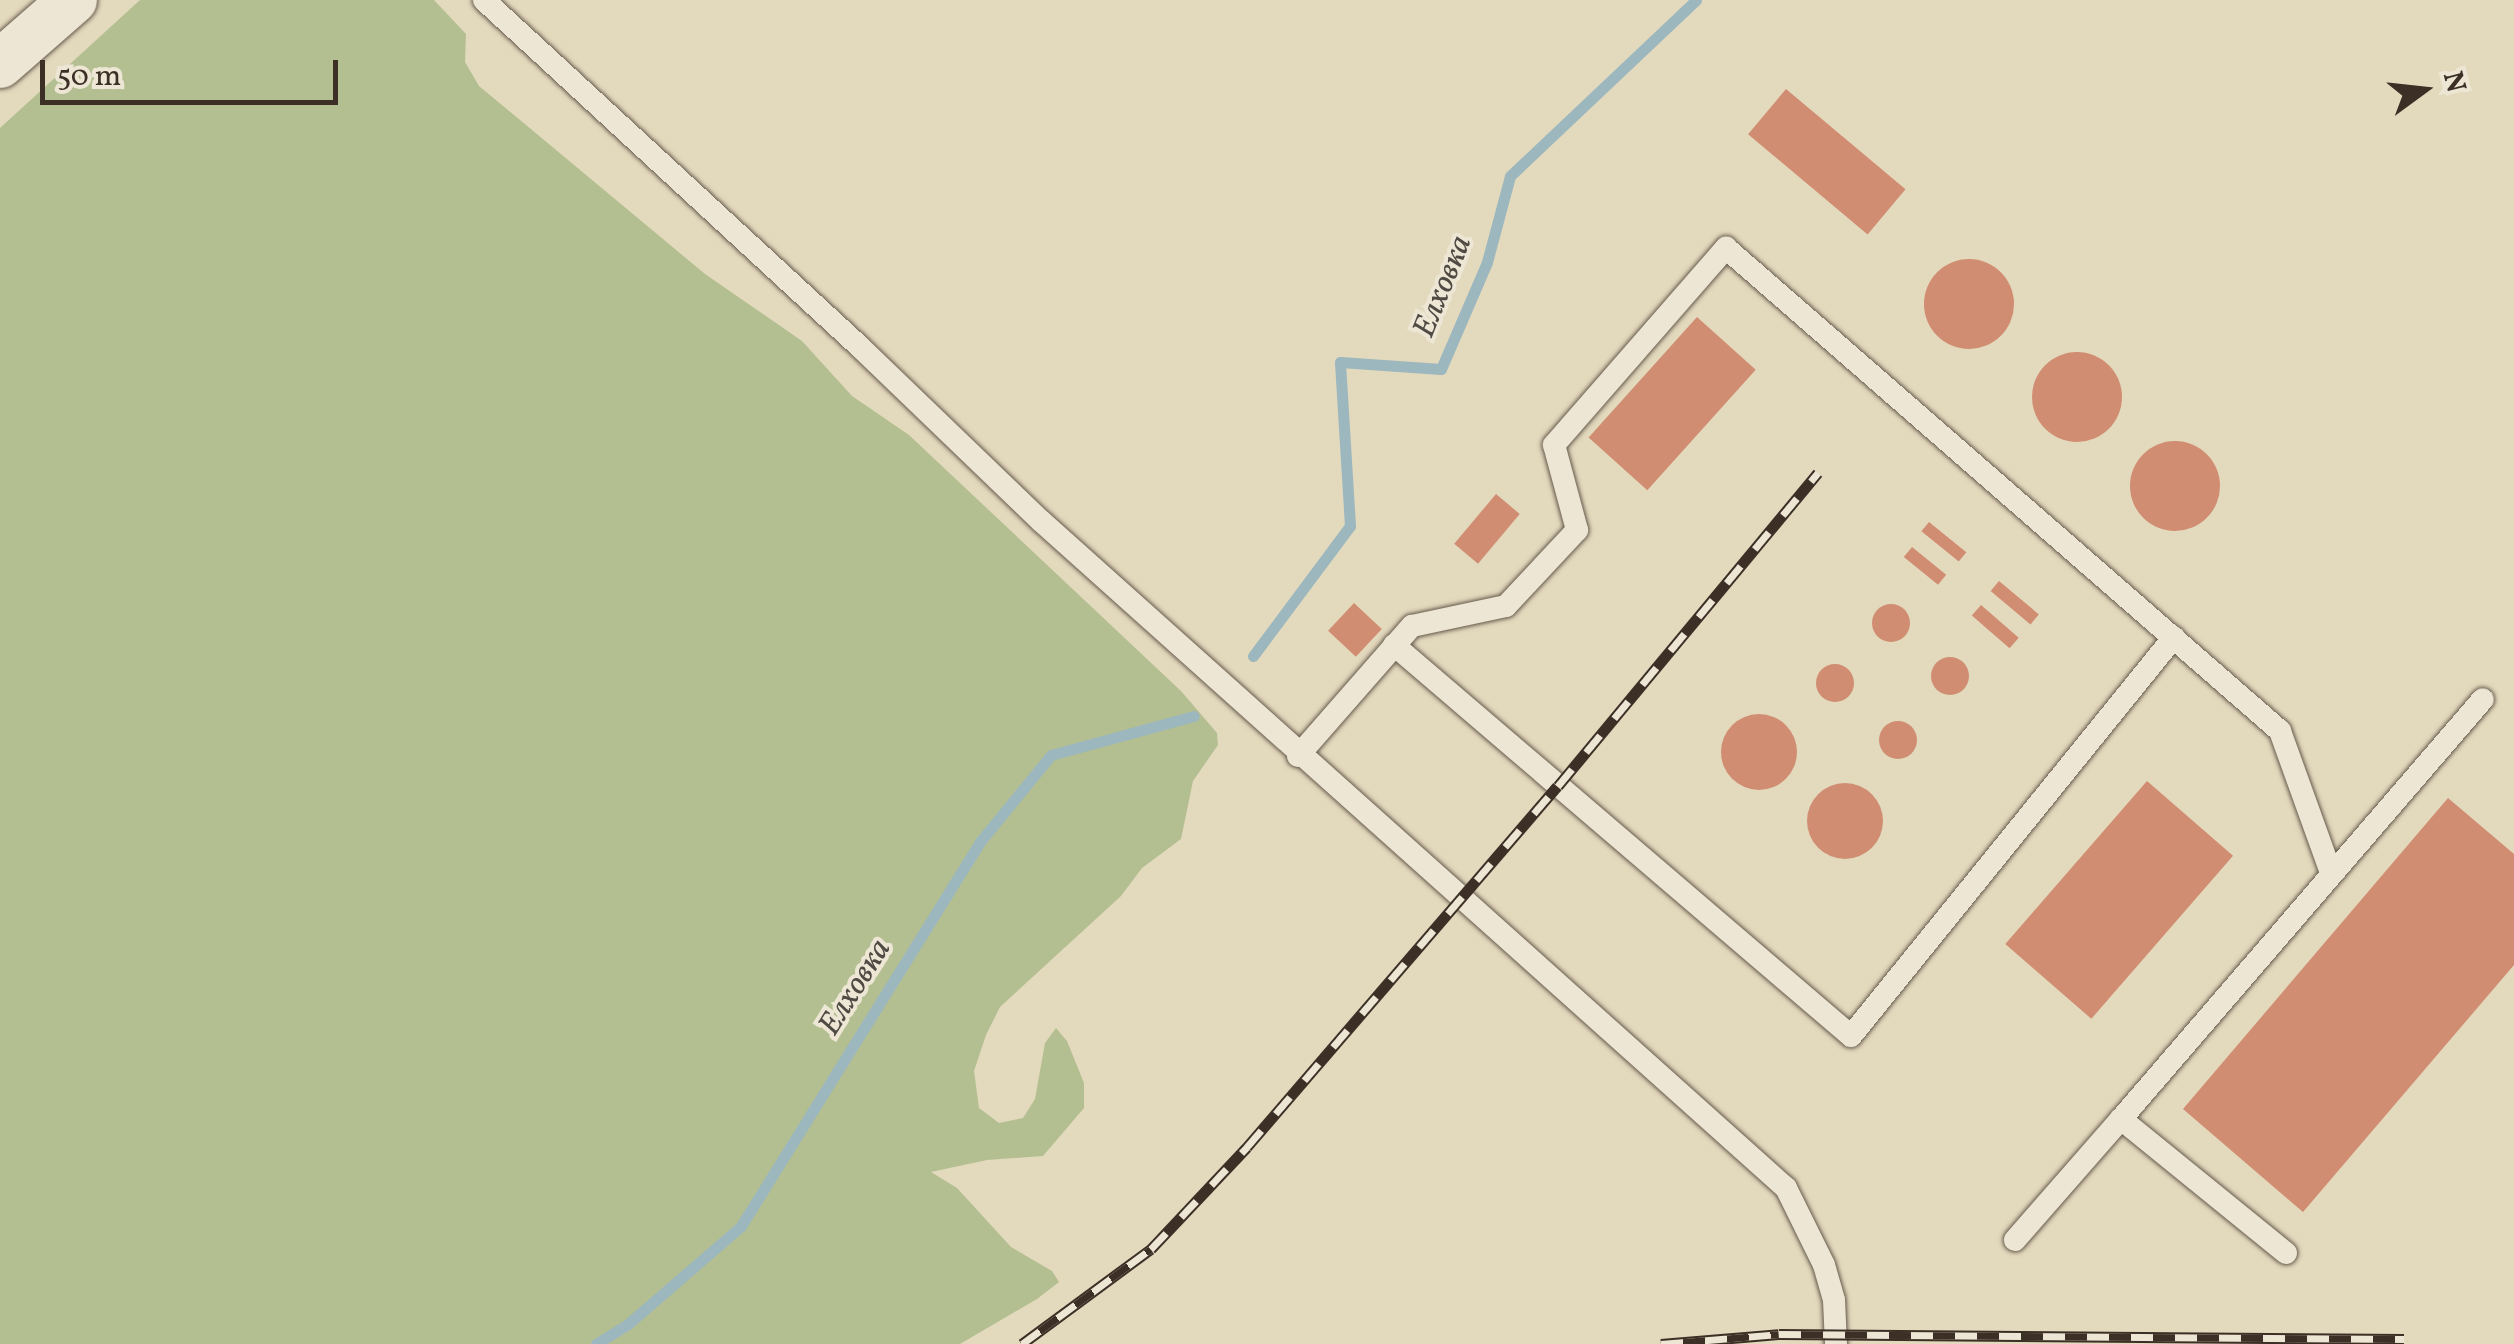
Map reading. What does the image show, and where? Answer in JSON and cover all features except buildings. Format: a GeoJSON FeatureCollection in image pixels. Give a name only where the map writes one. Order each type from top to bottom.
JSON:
{"type":"FeatureCollection","features":[{"type":"Feature","properties":{"kind":"street"},"geometry":{"type":"LineString","coordinates":[[0,64],[73,0]]}},
{"type":"Feature","properties":{"kind":"lane"},"geometry":{"type":"LineString","coordinates":[[484,0],[1298,756],[1786,1188],[1824,1264],[1834,1300],[1836,1344]]}},
{"type":"Feature","properties":{"kind":"lane"},"geometry":{"type":"LineString","coordinates":[[1298,756],[1412,626],[1506,606],[1577,530],[1554,446],[1726,248],[2280,731],[2332,873]]}},
{"type":"Feature","properties":{"kind":"lane"},"geometry":{"type":"LineString","coordinates":[[1394,645],[1851,1036],[2174,636]]}},
{"type":"Feature","properties":{"kind":"lane"},"geometry":{"type":"LineString","coordinates":[[2015,1240],[2483,700]]}},
{"type":"Feature","properties":{"kind":"lane"},"geometry":{"type":"LineString","coordinates":[[2121,1119],[2286,1253]]}},
{"type":"Feature","properties":{"kind":"green space"},"geometry":{"type":"Polygon","coordinates":[[[140,0],[434,0],[466,34],[465,62],[479,86],[705,274],[802,341],[852,396],[909,435],[1181,691],[1217,733],[1218,745],[1193,781],[1181,839],[1142,868],[1121,896],[1000,1007],[986,1035],[974,1071],[979,1108],[999,1123],[1023,1118],[1035,1099],[1045,1043],[1056,1028],[1067,1041],[1084,1083],[1084,1108],[1043,1156],[987,1160],[931,1172],[957,1188],[1011,1247],[1052,1271],[1059,1282],[1037,1299],[960,1344],[0,1344],[0,128],[140,0]]]}},
{"type":"Feature","properties":{"kind":"waterway","name":"Елховка"},"geometry":{"type":"LineString","coordinates":[[1253,656],[1350,526],[1340,362],[1441,369],[1487,262],[1510,176],[1696,0]]}},
{"type":"Feature","properties":{"kind":"waterway","name":"Елховка"},"geometry":{"type":"LineString","coordinates":[[596,1344],[628,1324],[741,1226],[979,843],[1051,755],[1194,716]]}},
{"type":"Feature","properties":{"kind":"railway"},"geometry":{"type":"LineString","coordinates":[[1022,1344],[1151,1249],[1247,1147],[1558,786],[1818,473]]}},
{"type":"Feature","properties":{"kind":"railway"},"geometry":{"type":"LineString","coordinates":[[1661,1344],[1779,1334],[2404,1339]]}}]}
